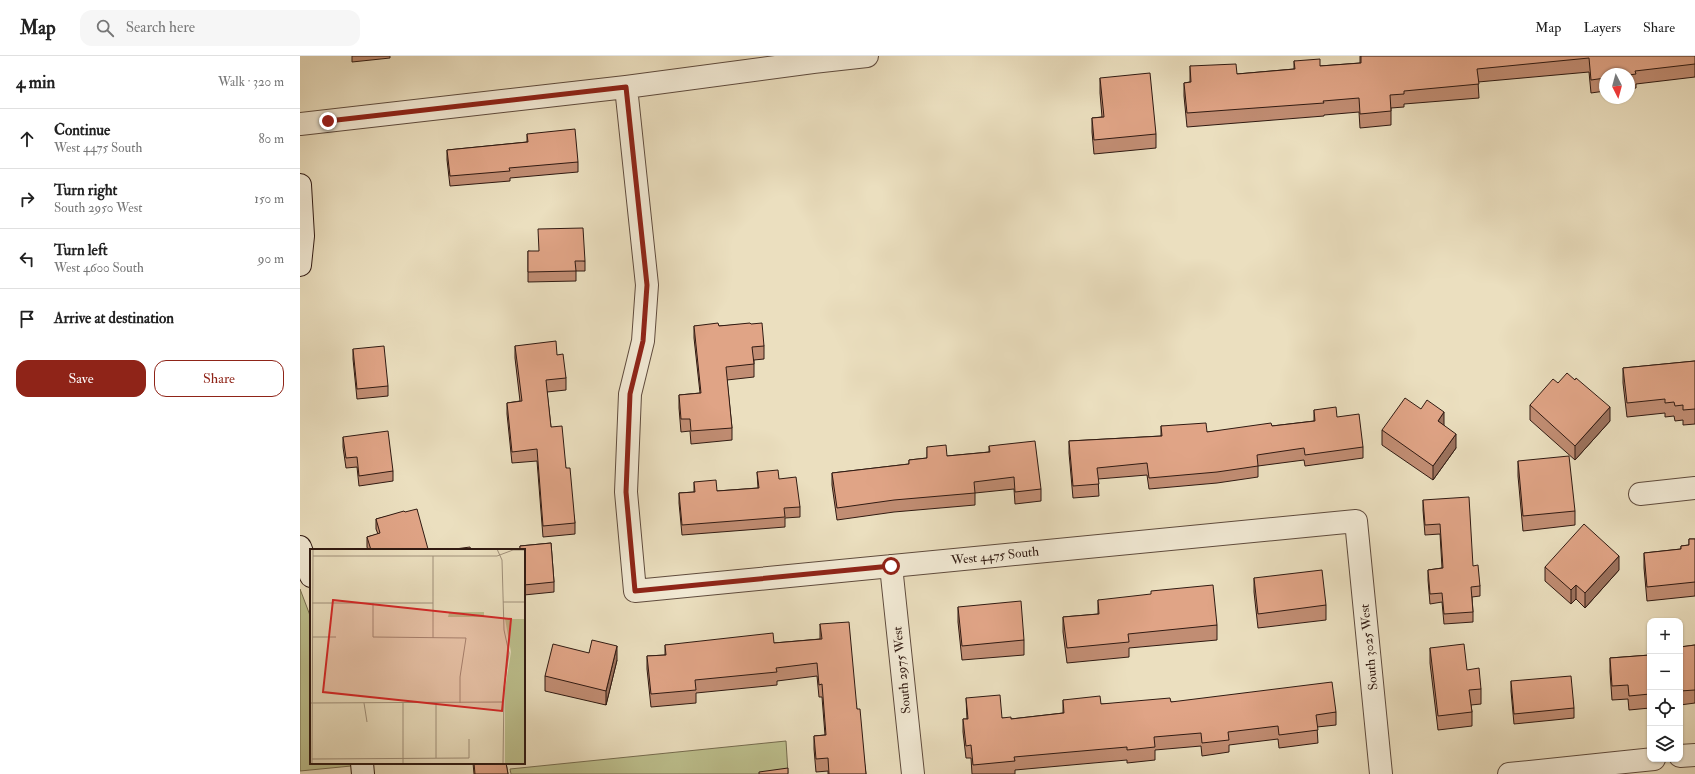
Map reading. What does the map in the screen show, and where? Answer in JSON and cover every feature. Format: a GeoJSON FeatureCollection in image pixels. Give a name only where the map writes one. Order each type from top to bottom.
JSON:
{"type":"FeatureCollection","features":[{"type":"Feature","properties":{"kind":"street"},"geometry":{"type":"LineString","coordinates":[[300,124],[626,87],[812,59],[867,56]]}},
{"type":"Feature","properties":{"kind":"street","name":"West 4475 South"},"geometry":{"type":"LineString","coordinates":[[626,87],[647,285],[643,341],[630,394],[628,439],[626,492],[635,591],[1356,520]]}},
{"type":"Feature","properties":{"kind":"street"},"geometry":{"type":"LineString","coordinates":[[300,184],[303,236],[300,265]]}},
{"type":"Feature","properties":{"kind":"street"},"geometry":{"type":"LineString","coordinates":[[1640,494],[1695,488]]}},
{"type":"Feature","properties":{"kind":"street","name":"South 3025 West"},"geometry":{"type":"LineString","coordinates":[[1356,520],[1381,774]]}},
{"type":"Feature","properties":{"kind":"street"},"geometry":{"type":"LineString","coordinates":[[300,547],[310,573]]}},
{"type":"Feature","properties":{"kind":"street","name":"South 2975 West"},"geometry":{"type":"LineString","coordinates":[[891,566],[913,774]]}},
{"type":"Feature","properties":{"kind":"street"},"geometry":{"type":"LineString","coordinates":[[1683,756],[1695,755]]}},
{"type":"Feature","properties":{"kind":"street"},"geometry":{"type":"LineString","coordinates":[[1509,774],[1647,760]]}},
{"type":"Feature","properties":{"kind":"street"},"geometry":{"type":"LineString","coordinates":[[362,764],[363,774]]}},
{"type":"Feature","properties":{"kind":"green space"},"geometry":{"type":"Polygon","coordinates":[[[300,589],[310,615],[310,764],[350,764],[351,766],[300,771],[300,589]]]}},
{"type":"Feature","properties":{"kind":"green space"},"geometry":{"type":"Polygon","coordinates":[[[786,741],[788,773],[781,774],[511,774],[510,769],[786,741]]]}},
{"type":"Feature","properties":{"kind":"building"},"geometry":{"type":"Polygon","coordinates":[[[1361,56],[1695,56],[1695,64],[1635,71],[1635,68],[1599,68],[1599,79],[1591,80],[1589,58],[1477,69],[1479,84],[1404,91],[1404,94],[1390,95],[1391,111],[1360,114],[1359,98],[1323,101],[1324,103],[1187,113],[1184,83],[1191,82],[1190,66],[1236,64],[1237,74],[1295,69],[1294,61],[1320,59],[1320,66],[1361,63],[1361,56]]]}},
{"type":"Feature","properties":{"kind":"building"},"geometry":{"type":"Polygon","coordinates":[[[1150,73],[1156,134],[1094,140],[1092,118],[1104,117],[1100,78],[1150,73]]]}},
{"type":"Feature","properties":{"kind":"building"},"geometry":{"type":"Polygon","coordinates":[[[575,129],[578,162],[509,168],[510,171],[450,176],[447,150],[528,142],[527,134],[575,129]]]}},
{"type":"Feature","properties":{"kind":"building"},"geometry":{"type":"Polygon","coordinates":[[[583,228],[585,261],[575,261],[576,271],[528,272],[528,251],[539,251],[538,229],[583,228]]]}},
{"type":"Feature","properties":{"kind":"building"},"geometry":{"type":"Polygon","coordinates":[[[718,323],[719,326],[762,323],[764,346],[752,347],[754,364],[726,367],[732,428],[691,431],[690,419],[681,419],[679,395],[701,393],[694,326],[718,323]]]}},
{"type":"Feature","properties":{"kind":"building"},"geometry":{"type":"Polygon","coordinates":[[[556,341],[557,355],[563,354],[566,378],[546,380],[551,427],[562,426],[566,468],[570,468],[575,523],[543,526],[537,449],[512,452],[507,403],[522,401],[515,346],[556,341]]]}},
{"type":"Feature","properties":{"kind":"building"},"geometry":{"type":"Polygon","coordinates":[[[384,346],[388,386],[357,389],[353,349],[384,346]]]}},
{"type":"Feature","properties":{"kind":"building"},"geometry":{"type":"Polygon","coordinates":[[[1695,361],[1695,409],[1683,410],[1683,405],[1675,406],[1674,402],[1665,403],[1665,399],[1627,403],[1623,368],[1695,361]]]}},
{"type":"Feature","properties":{"kind":"building"},"geometry":{"type":"Polygon","coordinates":[[[1567,373],[1575,380],[1576,378],[1610,407],[1575,446],[1530,405],[1553,379],[1558,383],[1567,373]]]}},
{"type":"Feature","properties":{"kind":"building"},"geometry":{"type":"Polygon","coordinates":[[[1405,398],[1421,409],[1427,400],[1444,412],[1438,421],[1456,434],[1433,466],[1382,430],[1405,398]]]}},
{"type":"Feature","properties":{"kind":"building"},"geometry":{"type":"Polygon","coordinates":[[[1336,407],[1337,417],[1359,414],[1363,447],[1305,455],[1304,448],[1257,455],[1258,466],[1217,472],[1149,478],[1147,463],[1097,468],[1099,484],[1073,486],[1069,441],[1162,436],[1161,426],[1206,423],[1207,432],[1271,423],[1272,426],[1315,421],[1314,410],[1336,407]]]}},
{"type":"Feature","properties":{"kind":"building"},"geometry":{"type":"Polygon","coordinates":[[[388,431],[393,471],[359,476],[357,457],[346,458],[343,437],[388,431]]]}},
{"type":"Feature","properties":{"kind":"building"},"geometry":{"type":"Polygon","coordinates":[[[1035,441],[1041,489],[1015,492],[1014,477],[974,482],[975,493],[894,500],[837,508],[832,473],[909,464],[909,460],[927,458],[927,447],[946,445],[947,456],[990,452],[989,446],[1035,441]]]}},
{"type":"Feature","properties":{"kind":"building"},"geometry":{"type":"Polygon","coordinates":[[[1569,456],[1575,511],[1523,516],[1518,461],[1569,456]]]}},
{"type":"Feature","properties":{"kind":"building"},"geometry":{"type":"Polygon","coordinates":[[[778,470],[779,479],[796,477],[800,507],[784,508],[785,517],[682,525],[679,493],[695,492],[694,482],[716,480],[717,491],[759,488],[757,472],[778,470]]]}},
{"type":"Feature","properties":{"kind":"building"},"geometry":{"type":"Polygon","coordinates":[[[1469,497],[1473,566],[1478,565],[1480,586],[1471,587],[1473,612],[1444,614],[1442,593],[1430,594],[1428,570],[1443,568],[1440,524],[1425,525],[1423,500],[1469,497]]]}},
{"type":"Feature","properties":{"kind":"building"},"geometry":{"type":"Polygon","coordinates":[[[417,509],[428,549],[371,549],[367,537],[380,533],[376,519],[404,511],[417,509]]]}},
{"type":"Feature","properties":{"kind":"building"},"geometry":{"type":"Polygon","coordinates":[[[1584,524],[1619,556],[1585,593],[1576,585],[1571,590],[1545,567],[1584,524]]]}},
{"type":"Feature","properties":{"kind":"building"},"geometry":{"type":"Polygon","coordinates":[[[1689,539],[1695,539],[1695,582],[1647,587],[1644,553],[1681,549],[1681,546],[1689,545],[1689,539]]]}},
{"type":"Feature","properties":{"kind":"building"},"geometry":{"type":"Polygon","coordinates":[[[551,543],[554,582],[525,585],[525,549],[520,549],[520,546],[551,543]]]}},
{"type":"Feature","properties":{"kind":"building"},"geometry":{"type":"Polygon","coordinates":[[[470,547],[471,549],[455,549],[470,547]]]}},
{"type":"Feature","properties":{"kind":"building"},"geometry":{"type":"Polygon","coordinates":[[[1322,570],[1326,605],[1258,614],[1254,578],[1322,570]]]}},
{"type":"Feature","properties":{"kind":"building"},"geometry":{"type":"Polygon","coordinates":[[[1213,585],[1217,625],[1128,634],[1129,642],[1067,648],[1063,617],[1099,614],[1098,600],[1151,594],[1151,591],[1213,585]]]}},
{"type":"Feature","properties":{"kind":"building"},"geometry":{"type":"Polygon","coordinates":[[[1021,601],[1024,640],[962,646],[958,607],[1021,601]]]}},
{"type":"Feature","properties":{"kind":"building"},"geometry":{"type":"Polygon","coordinates":[[[849,622],[857,709],[860,709],[866,774],[829,774],[828,758],[816,759],[814,736],[826,735],[822,684],[819,685],[817,663],[776,668],[777,672],[695,680],[696,690],[651,694],[647,656],[666,655],[665,645],[773,633],[774,643],[822,639],[820,624],[849,622]]]}},
{"type":"Feature","properties":{"kind":"building"},"geometry":{"type":"Polygon","coordinates":[[[592,640],[617,646],[606,691],[545,676],[553,644],[589,653],[592,640]]]}},
{"type":"Feature","properties":{"kind":"building"},"geometry":{"type":"Polygon","coordinates":[[[1464,644],[1467,670],[1479,668],[1481,689],[1469,690],[1472,712],[1438,716],[1430,648],[1464,644]]]}},
{"type":"Feature","properties":{"kind":"building"},"geometry":{"type":"Polygon","coordinates":[[[1695,645],[1695,690],[1683,691],[1683,647],[1695,645]]]}},
{"type":"Feature","properties":{"kind":"building"},"geometry":{"type":"Polygon","coordinates":[[[1647,655],[1647,694],[1629,696],[1628,685],[1612,686],[1610,658],[1647,655]]]}},
{"type":"Feature","properties":{"kind":"building"},"geometry":{"type":"Polygon","coordinates":[[[1571,676],[1574,708],[1514,714],[1511,681],[1571,676]]]}},
{"type":"Feature","properties":{"kind":"building"},"geometry":{"type":"Polygon","coordinates":[[[1332,682],[1336,712],[1316,715],[1318,730],[1279,735],[1278,726],[1228,732],[1229,740],[1202,743],[1201,733],[1154,737],[1155,747],[1127,750],[1127,747],[1014,757],[1015,761],[973,765],[971,745],[966,746],[963,719],[968,719],[966,698],[1000,695],[1002,718],[1011,717],[1011,719],[1064,713],[1063,700],[1100,696],[1101,704],[1170,698],[1171,702],[1332,682]]]}},
{"type":"Feature","properties":{"kind":"building"},"geometry":{"type":"Polygon","coordinates":[[[474,764],[506,764],[508,774],[475,774],[474,764]]]}},
{"type":"Feature","properties":{"kind":"building"},"geometry":{"type":"Polygon","coordinates":[[[788,768],[788,774],[759,774],[759,772],[788,768]]]}},
{"type":"Feature","properties":{"kind":"route"},"geometry":{"type":"LineString","coordinates":[[328,121],[626,87],[647,285],[643,341],[630,394],[626,492],[635,591],[891,566]]}}]}
